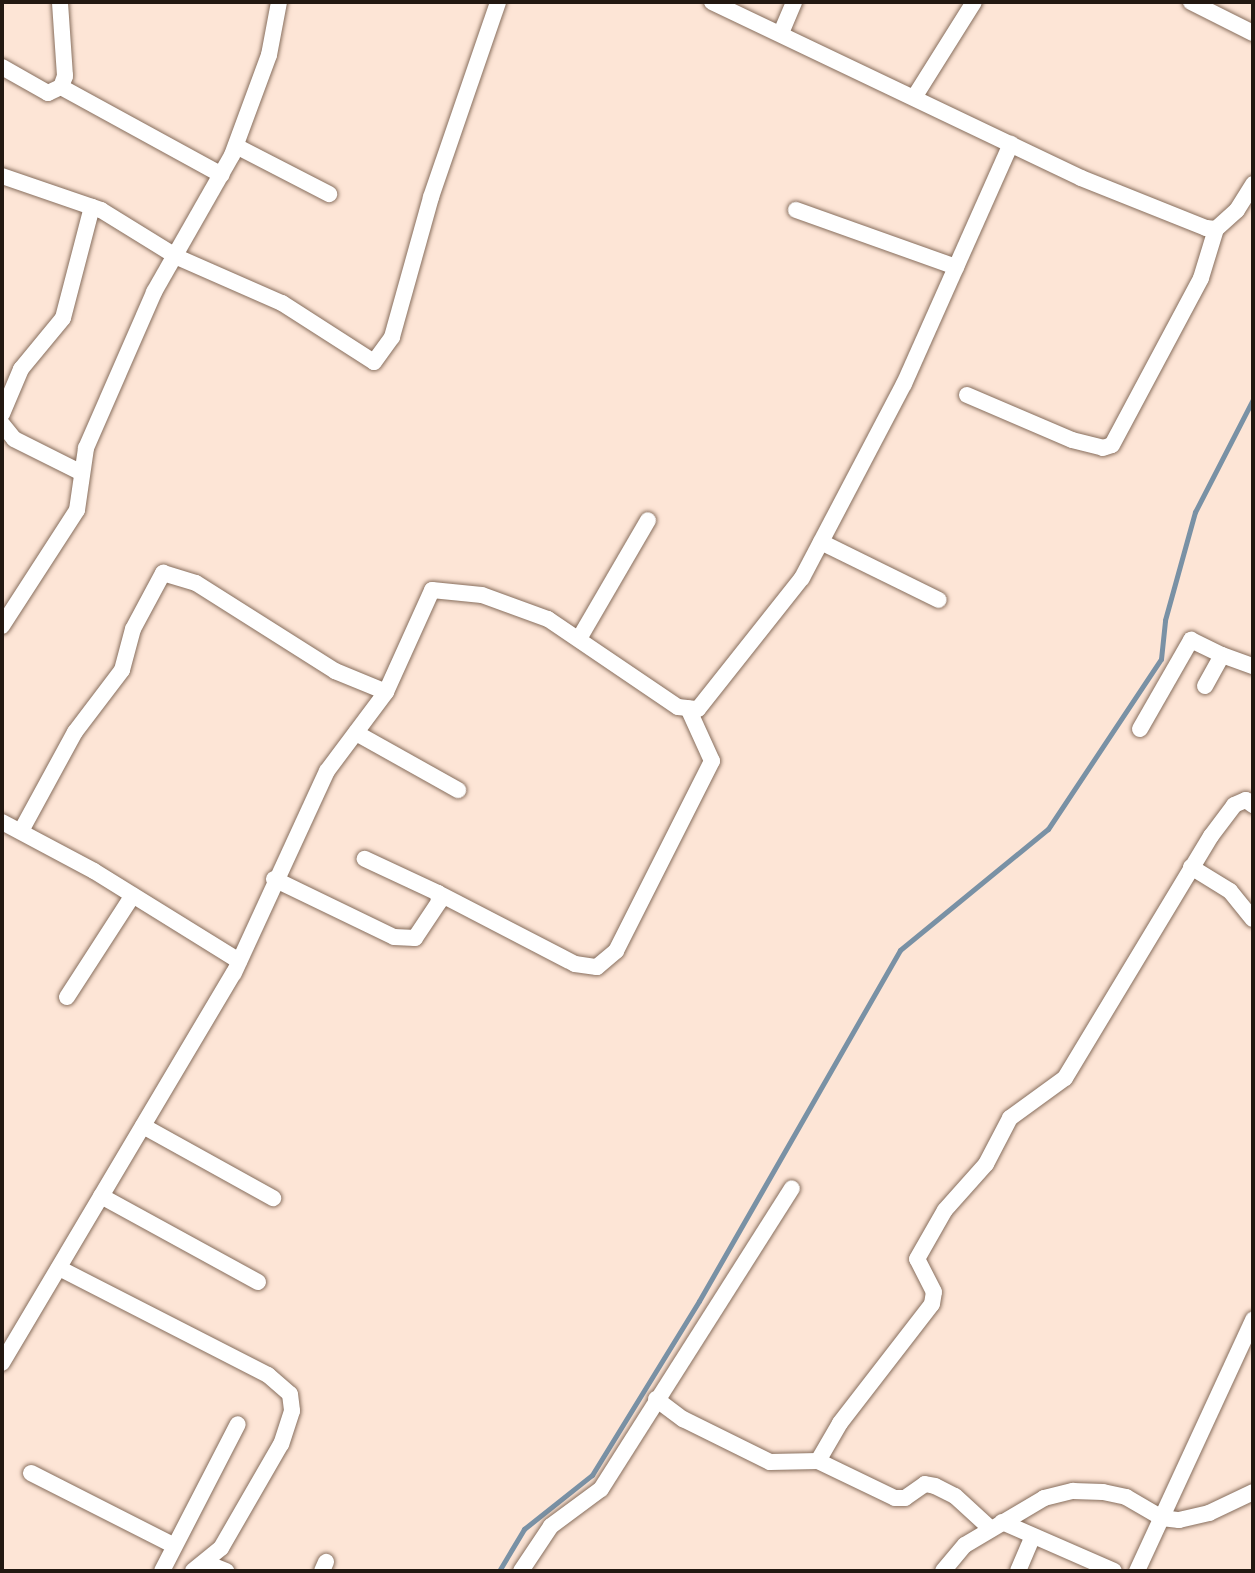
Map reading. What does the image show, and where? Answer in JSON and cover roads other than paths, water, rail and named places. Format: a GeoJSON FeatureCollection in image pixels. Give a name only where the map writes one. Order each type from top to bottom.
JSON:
{"type":"FeatureCollection","features":[{"type":"Feature","properties":{"kind":"street"},"geometry":{"type":"LineString","coordinates":[[2,67],[48,93],[61,87],[65,76],[60,2]]}},
{"type":"Feature","properties":{"kind":"street"},"geometry":{"type":"LineString","coordinates":[[2,626],[77,510],[80,472],[114,382],[154,292],[177,257],[236,146],[269,55],[279,2]]}},
{"type":"Feature","properties":{"kind":"street"},"geometry":{"type":"LineString","coordinates":[[2,176],[92,207],[177,257],[282,303],[365,360],[374,362],[383,356],[498,2]]}},
{"type":"Feature","properties":{"kind":"street"},"geometry":{"type":"LineString","coordinates":[[712,2],[915,96],[1081,178],[1216,229]]}},
{"type":"Feature","properties":{"kind":"street"},"geometry":{"type":"LineString","coordinates":[[781,33],[794,2]]}},
{"type":"Feature","properties":{"kind":"street"},"geometry":{"type":"LineString","coordinates":[[915,96],[974,2]]}},
{"type":"Feature","properties":{"kind":"street"},"geometry":{"type":"LineString","coordinates":[[1191,2],[1253,33]]}},
{"type":"Feature","properties":{"kind":"street"},"geometry":{"type":"LineString","coordinates":[[61,87],[222,175]]}},
{"type":"Feature","properties":{"kind":"street"},"geometry":{"type":"LineString","coordinates":[[2,1363],[239,961],[274,879],[327,771],[386,692],[432,590],[482,595],[580,637],[678,707],[698,709],[802,578],[904,384],[1011,144]]}},
{"type":"Feature","properties":{"kind":"street"},"geometry":{"type":"LineString","coordinates":[[236,146],[329,194]]}},
{"type":"Feature","properties":{"kind":"street"},"geometry":{"type":"LineString","coordinates":[[967,395],[1072,440],[1103,448],[1112,445],[1122,435],[1201,278],[1216,229],[1237,210],[1253,184]]}},
{"type":"Feature","properties":{"kind":"street"},"geometry":{"type":"LineString","coordinates":[[2,414],[7,388],[63,318],[92,207]]}},
{"type":"Feature","properties":{"kind":"street"},"geometry":{"type":"LineString","coordinates":[[796,210],[956,267]]}},
{"type":"Feature","properties":{"kind":"street"},"geometry":{"type":"LineString","coordinates":[[2,424],[14,439],[80,472]]}},
{"type":"Feature","properties":{"kind":"street"},"geometry":{"type":"LineString","coordinates":[[580,637],[648,520]]}},
{"type":"Feature","properties":{"kind":"street"},"geometry":{"type":"LineString","coordinates":[[821,542],[939,600]]}},
{"type":"Feature","properties":{"kind":"street"},"geometry":{"type":"LineString","coordinates":[[21,831],[75,732],[122,670],[133,629],[163,573],[196,583],[335,671],[386,692]]}},
{"type":"Feature","properties":{"kind":"street"},"geometry":{"type":"LineString","coordinates":[[1140,729],[1191,640],[1253,666]]}},
{"type":"Feature","properties":{"kind":"street"},"geometry":{"type":"LineString","coordinates":[[1205,686],[1222,655]]}},
{"type":"Feature","properties":{"kind":"street"},"geometry":{"type":"LineString","coordinates":[[365,859],[575,964],[597,967],[616,951],[712,761],[688,708]]}},
{"type":"Feature","properties":{"kind":"street"},"geometry":{"type":"LineString","coordinates":[[356,733],[458,790]]}},
{"type":"Feature","properties":{"kind":"street"},"geometry":{"type":"LineString","coordinates":[[818,1461],[840,1423],[932,1304],[934,1292],[917,1259],[937,1223],[986,1164],[1010,1118],[1065,1078],[1191,867],[1234,805],[1246,800],[1253,805]]}},
{"type":"Feature","properties":{"kind":"street"},"geometry":{"type":"LineString","coordinates":[[2,822],[133,895],[239,961]]}},
{"type":"Feature","properties":{"kind":"street"},"geometry":{"type":"LineString","coordinates":[[1191,867],[1230,891],[1253,919]]}},
{"type":"Feature","properties":{"kind":"street"},"geometry":{"type":"LineString","coordinates":[[274,879],[406,940],[423,929],[439,902],[438,893]]}},
{"type":"Feature","properties":{"kind":"street"},"geometry":{"type":"LineString","coordinates":[[67,997],[133,895]]}},
{"type":"Feature","properties":{"kind":"street"},"geometry":{"type":"LineString","coordinates":[[143,1126],[273,1198]]}},
{"type":"Feature","properties":{"kind":"street"},"geometry":{"type":"LineString","coordinates":[[521,1571],[551,1526],[601,1489],[792,1188]]}},
{"type":"Feature","properties":{"kind":"street"},"geometry":{"type":"LineString","coordinates":[[101,1196],[258,1282]]}},
{"type":"Feature","properties":{"kind":"street"},"geometry":{"type":"LineString","coordinates":[[59,1268],[268,1375],[290,1394],[292,1411],[281,1444],[221,1548],[199,1567]]}},
{"type":"Feature","properties":{"kind":"street"},"geometry":{"type":"LineString","coordinates":[[1137,1571],[1253,1320]]}},
{"type":"Feature","properties":{"kind":"street"},"geometry":{"type":"LineString","coordinates":[[656,1399],[683,1419],[770,1462],[818,1461],[895,1498],[905,1498],[925,1484],[935,1486],[955,1496],[997,1526],[1033,1536],[1114,1571]]}},
{"type":"Feature","properties":{"kind":"street"},"geometry":{"type":"LineString","coordinates":[[162,1571],[238,1424]]}},
{"type":"Feature","properties":{"kind":"street"},"geometry":{"type":"LineString","coordinates":[[31,1473],[175,1546]]}},
{"type":"Feature","properties":{"kind":"street"},"geometry":{"type":"LineString","coordinates":[[943,1571],[965,1545],[1044,1498],[1073,1491],[1126,1497],[1162,1518],[1209,1513],[1253,1492]]}},
{"type":"Feature","properties":{"kind":"street"},"geometry":{"type":"LineString","coordinates":[[1018,1571],[1033,1536]]}},
{"type":"Feature","properties":{"kind":"street"},"geometry":{"type":"LineString","coordinates":[[199,1567],[226,1571]]}},
{"type":"Feature","properties":{"kind":"waterway"},"geometry":{"type":"LineString","coordinates":[[499,1571],[524,1529],[592,1475],[699,1301],[900,950],[1048,829],[1161,659],[1165,620],[1195,512],[1253,399]]}}]}
